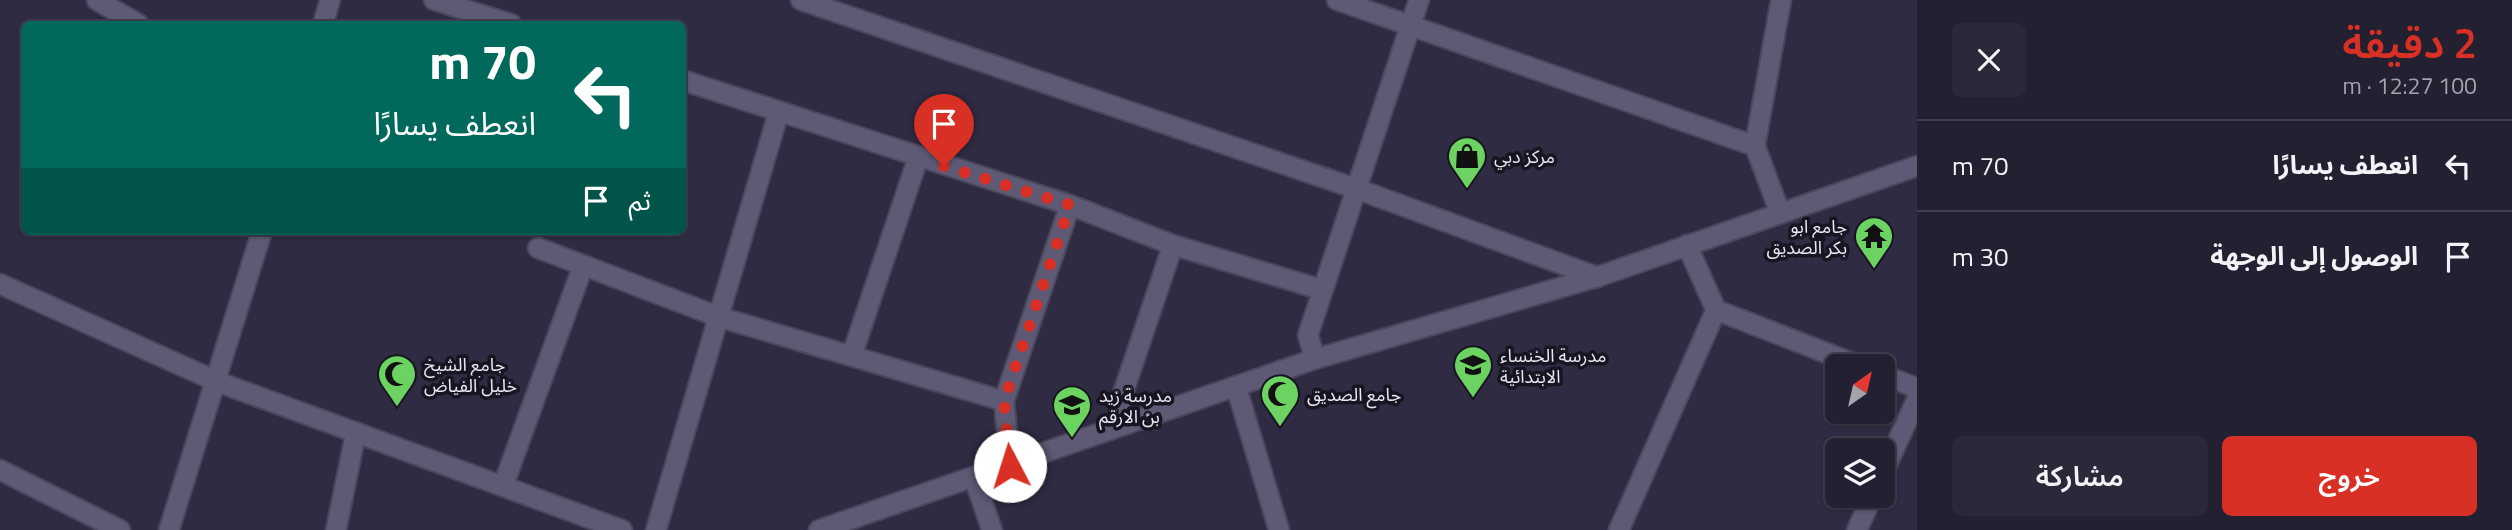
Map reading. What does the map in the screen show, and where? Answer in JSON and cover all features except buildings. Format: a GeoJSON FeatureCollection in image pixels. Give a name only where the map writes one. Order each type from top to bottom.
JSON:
{"type":"FeatureCollection","features":[{"type":"Feature","properties":{"kind":"street"},"geometry":{"type":"LineString","coordinates":[[97,0],[133,21]]}},
{"type":"Feature","properties":{"kind":"street"},"geometry":{"type":"LineString","coordinates":[[324,21],[330,0]]}},
{"type":"Feature","properties":{"kind":"street"},"geometry":{"type":"LineString","coordinates":[[434,0],[501,21]]}},
{"type":"Feature","properties":{"kind":"street"},"geometry":{"type":"LineString","coordinates":[[801,0],[834,5],[1597,276]]}},
{"type":"Feature","properties":{"kind":"street"},"geometry":{"type":"LineString","coordinates":[[1337,0],[1755,146]]}},
{"type":"Feature","properties":{"kind":"street"},"geometry":{"type":"LineString","coordinates":[[1315,359],[1307,335],[1419,0]]}},
{"type":"Feature","properties":{"kind":"street"},"geometry":{"type":"LineString","coordinates":[[1780,213],[1755,146],[1781,0]]}},
{"type":"Feature","properties":{"kind":"street"},"geometry":{"type":"LineString","coordinates":[[686,80],[918,158],[1070,205],[1173,245],[1323,290]]}},
{"type":"Feature","properties":{"kind":"street"},"geometry":{"type":"LineString","coordinates":[[656,530],[779,110]]}},
{"type":"Feature","properties":{"kind":"street"},"geometry":{"type":"LineString","coordinates":[[852,355],[918,158]]}},
{"type":"Feature","properties":{"kind":"street"},"geometry":{"type":"LineString","coordinates":[[819,530],[1315,359],[1597,276],[1917,166]]}},
{"type":"Feature","properties":{"kind":"street"},"geometry":{"type":"LineString","coordinates":[[1010,466],[1004,401],[1070,205]]}},
{"type":"Feature","properties":{"kind":"street"},"geometry":{"type":"LineString","coordinates":[[169,530],[218,382],[261,235]]}},
{"type":"Feature","properties":{"kind":"street"},"geometry":{"type":"LineString","coordinates":[[1120,426],[1119,405],[1173,245]]}},
{"type":"Feature","properties":{"kind":"street"},"geometry":{"type":"LineString","coordinates":[[1687,245],[1716,310],[1829,354]]}},
{"type":"Feature","properties":{"kind":"street"},"geometry":{"type":"LineString","coordinates":[[538,248],[719,317],[1004,401]]}},
{"type":"Feature","properties":{"kind":"street"},"geometry":{"type":"LineString","coordinates":[[503,486],[583,266]]}},
{"type":"Feature","properties":{"kind":"street"},"geometry":{"type":"LineString","coordinates":[[0,284],[218,382],[622,530]]}},
{"type":"Feature","properties":{"kind":"street"},"geometry":{"type":"LineString","coordinates":[[1619,530],[1716,310]]}},
{"type":"Feature","properties":{"kind":"street"},"geometry":{"type":"LineString","coordinates":[[1895,379],[1917,388]]}},
{"type":"Feature","properties":{"kind":"street"},"geometry":{"type":"LineString","coordinates":[[1236,386],[1279,530]]}},
{"type":"Feature","properties":{"kind":"street"},"geometry":{"type":"LineString","coordinates":[[1895,447],[1917,399]]}},
{"type":"Feature","properties":{"kind":"street"},"geometry":{"type":"LineString","coordinates":[[336,530],[356,432]]}},
{"type":"Feature","properties":{"kind":"street"},"geometry":{"type":"LineString","coordinates":[[0,470],[120,530]]}},
{"type":"Feature","properties":{"kind":"street"},"geometry":{"type":"LineString","coordinates":[[974,478],[992,530]]}},
{"type":"Feature","properties":{"kind":"street"},"geometry":{"type":"LineString","coordinates":[[1857,530],[1867,508]]}},
{"type":"Feature","properties":{"kind":"place","name":"مركز دبي"},"geometry":{"type":"Point","coordinates":[1467,190]}},
{"type":"Feature","properties":{"kind":"place","name":"جامع ابو بكر الصديق"},"geometry":{"type":"Point","coordinates":[1874,270]}},
{"type":"Feature","properties":{"kind":"place","name":"مدرسة الخنساء الابتدائية"},"geometry":{"type":"Point","coordinates":[1473,399]}},
{"type":"Feature","properties":{"kind":"place","name":"جامع الشيخ خليل الفياض"},"geometry":{"type":"Point","coordinates":[397,408]}},
{"type":"Feature","properties":{"kind":"place","name":"جامع الصديق"},"geometry":{"type":"Point","coordinates":[1280,428]}},
{"type":"Feature","properties":{"kind":"place","name":"مدرسة زيد بن الارقم"},"geometry":{"type":"Point","coordinates":[1072,439]}},
{"type":"Feature","properties":{"kind":"route"},"geometry":{"type":"LineString","coordinates":[[944,166],[1070,205],[1004,401],[1010,466]]}}]}
